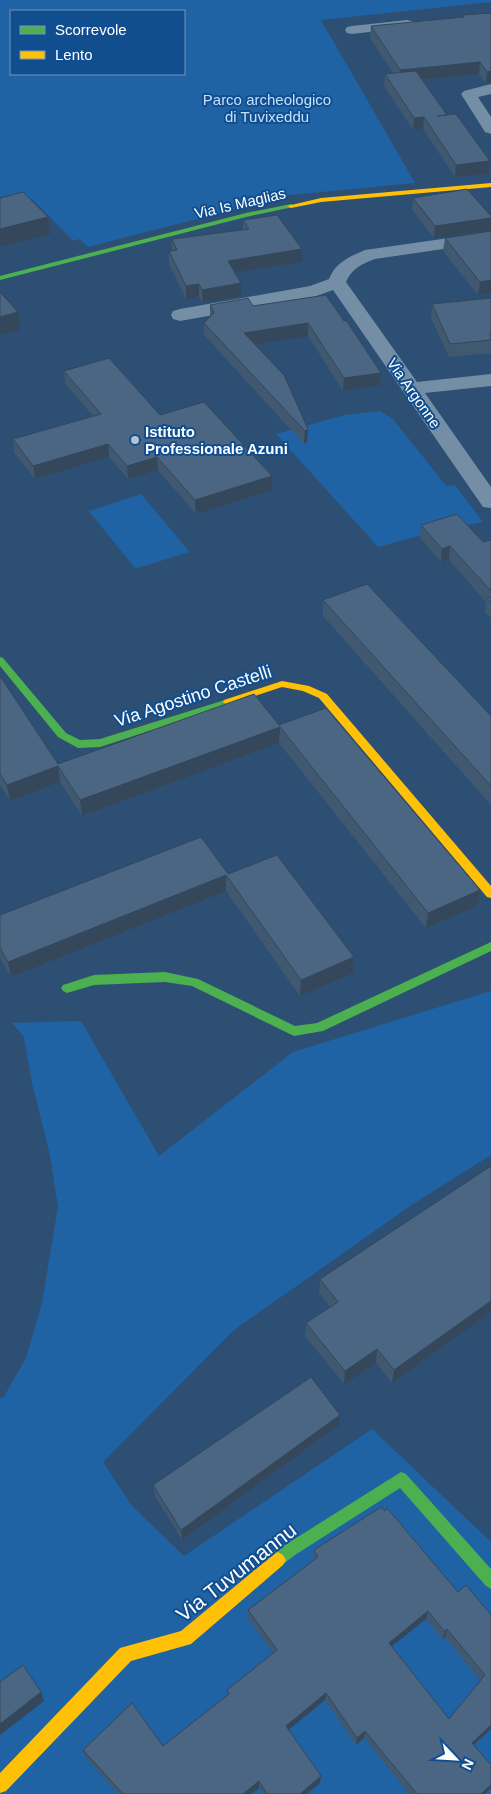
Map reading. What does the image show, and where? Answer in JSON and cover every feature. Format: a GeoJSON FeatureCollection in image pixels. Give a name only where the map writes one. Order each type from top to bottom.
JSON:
{"type":"FeatureCollection","features":[{"type":"Feature","properties":{"kind":"street"},"geometry":{"type":"LineString","coordinates":[[352,30],[421,22]]}},
{"type":"Feature","properties":{"kind":"street"},"geometry":{"type":"LineString","coordinates":[[491,89],[469,94],[491,129]]}},
{"type":"Feature","properties":{"kind":"street","name":"Via Is Maglias"},"geometry":{"type":"LineString","coordinates":[[0,278],[246,215],[321,200],[489,188]]}},
{"type":"Feature","properties":{"kind":"street"},"geometry":{"type":"LineString","coordinates":[[180,315],[314,291],[337,282],[341,272],[352,262],[371,254],[491,237]]}},
{"type":"Feature","properties":{"kind":"street","name":"Via Argonne"},"geometry":{"type":"LineString","coordinates":[[337,282],[491,502]]}},
{"type":"Feature","properties":{"kind":"street"},"geometry":{"type":"LineString","coordinates":[[412,389],[491,380]]}},
{"type":"Feature","properties":{"kind":"street","name":"Via Agostino Castelli"},"geometry":{"type":"LineString","coordinates":[[0,660],[62,735],[78,744],[100,743],[282,684],[306,688],[323,696],[491,894]]}},
{"type":"Feature","properties":{"kind":"street"},"geometry":{"type":"LineString","coordinates":[[67,988],[94,980],[123,978],[165,977],[194,982],[294,1031],[319,1028],[491,946]]}},
{"type":"Feature","properties":{"kind":"street","name":"Via Tuvumannu"},"geometry":{"type":"LineString","coordinates":[[0,1785],[126,1654],[184,1638],[290,1550],[401,1480],[491,1581]]}},
{"type":"Feature","properties":{"kind":"green space","name":"Parco archeologico di Tuvixeddu"},"geometry":{"type":"Polygon","coordinates":[[[0,0],[491,0],[491,2],[321,20],[415,183],[290,195],[88,247],[79,239],[73,241],[32,199],[10,204],[0,210],[0,0]]]}},
{"type":"Feature","properties":{"kind":"green space"},"geometry":{"type":"Polygon","coordinates":[[[380,411],[393,419],[446,486],[455,485],[483,522],[447,528],[378,547],[276,434],[345,415],[380,411]]]}},
{"type":"Feature","properties":{"kind":"green space"},"geometry":{"type":"Polygon","coordinates":[[[141,494],[189,552],[138,568],[134,567],[89,511],[141,494]]]}},
{"type":"Feature","properties":{"kind":"green space"},"geometry":{"type":"Polygon","coordinates":[[[491,991],[491,1155],[413,1204],[234,1330],[103,1462],[132,1506],[184,1556],[372,1429],[491,1542],[491,1794],[0,1794],[0,1397],[3,1398],[26,1358],[42,1303],[58,1207],[50,1155],[32,1083],[24,1037],[12,1023],[81,1021],[159,1156],[293,1052],[491,991]]]}},
{"type":"Feature","properties":{"kind":"building"},"geometry":{"type":"Polygon","coordinates":[[[491,13],[491,71],[487,72],[480,62],[400,70],[371,26],[464,17],[463,15],[491,13]]]}},
{"type":"Feature","properties":{"kind":"building"},"geometry":{"type":"Polygon","coordinates":[[[416,71],[447,115],[456,114],[490,161],[456,165],[424,117],[414,118],[385,74],[416,71]]]}},
{"type":"Feature","properties":{"kind":"building"},"geometry":{"type":"Polygon","coordinates":[[[467,189],[491,218],[435,226],[413,198],[467,189]]]}},
{"type":"Feature","properties":{"kind":"building"},"geometry":{"type":"Polygon","coordinates":[[[23,192],[48,217],[0,229],[0,198],[23,192]]]}},
{"type":"Feature","properties":{"kind":"building"},"geometry":{"type":"Polygon","coordinates":[[[277,215],[302,249],[228,261],[241,283],[202,290],[199,284],[186,286],[169,251],[177,250],[172,239],[249,229],[243,220],[277,215]]]}},
{"type":"Feature","properties":{"kind":"building"},"geometry":{"type":"Polygon","coordinates":[[[491,231],[491,280],[480,282],[445,238],[491,231]]]}},
{"type":"Feature","properties":{"kind":"building"},"geometry":{"type":"Polygon","coordinates":[[[0,292],[18,312],[0,317],[0,292]]]}},
{"type":"Feature","properties":{"kind":"building"},"geometry":{"type":"Polygon","coordinates":[[[326,295],[344,321],[346,320],[381,373],[344,378],[308,323],[244,333],[284,375],[308,429],[305,431],[204,323],[214,313],[210,305],[248,298],[253,306],[326,295]]]}},
{"type":"Feature","properties":{"kind":"building"},"geometry":{"type":"Polygon","coordinates":[[[491,298],[491,340],[450,344],[432,304],[491,298]]]}},
{"type":"Feature","properties":{"kind":"building"},"geometry":{"type":"Polygon","coordinates":[[[109,358],[160,415],[204,402],[272,476],[195,500],[157,457],[127,466],[108,444],[33,466],[13,439],[101,414],[64,371],[109,358]]]}},
{"type":"Feature","properties":{"kind":"building"},"geometry":{"type":"Polygon","coordinates":[[[457,514],[483,542],[491,540],[491,591],[450,546],[442,549],[421,525],[457,514]]]}},
{"type":"Feature","properties":{"kind":"building"},"geometry":{"type":"Polygon","coordinates":[[[367,584],[491,716],[491,786],[323,600],[367,584]]]}},
{"type":"Feature","properties":{"kind":"building"},"geometry":{"type":"Polygon","coordinates":[[[0,676],[58,764],[254,694],[279,725],[326,708],[480,890],[428,913],[280,727],[80,800],[58,766],[7,785],[0,774],[0,676]]]}},
{"type":"Feature","properties":{"kind":"building"},"geometry":{"type":"Polygon","coordinates":[[[201,837],[228,874],[277,855],[354,957],[301,980],[226,875],[8,962],[0,948],[0,915],[201,837]]]}},
{"type":"Feature","properties":{"kind":"building"},"geometry":{"type":"Polygon","coordinates":[[[491,1166],[491,1301],[394,1370],[377,1349],[345,1371],[306,1323],[338,1302],[320,1279],[491,1166]]]}},
{"type":"Feature","properties":{"kind":"building"},"geometry":{"type":"Polygon","coordinates":[[[311,1377],[340,1415],[181,1530],[153,1485],[311,1377]]]}},
{"type":"Feature","properties":{"kind":"building"},"geometry":{"type":"Polygon","coordinates":[[[381,1507],[385,1511],[387,1508],[458,1592],[466,1585],[491,1615],[491,1725],[472,1743],[491,1765],[491,1785],[481,1794],[417,1794],[365,1731],[357,1738],[326,1693],[286,1726],[321,1776],[300,1794],[267,1794],[259,1781],[243,1794],[123,1794],[83,1750],[132,1703],[163,1746],[229,1694],[227,1690],[277,1650],[248,1610],[318,1557],[314,1550],[381,1507]],[[428,1611],[389,1643],[449,1719],[485,1675],[447,1629],[445,1632],[428,1611]]]}},
{"type":"Feature","properties":{"kind":"building"},"geometry":{"type":"Polygon","coordinates":[[[23,1665],[41,1692],[0,1724],[0,1682],[23,1665]]]}},
{"type":"Feature","properties":{"kind":"traffic: fast"},"geometry":{"type":"LineString","coordinates":[[0,278],[246,215],[291,206]]}},
{"type":"Feature","properties":{"kind":"traffic: fast"},"geometry":{"type":"LineString","coordinates":[[0,660],[62,735],[78,744],[100,743],[228,702]]}},
{"type":"Feature","properties":{"kind":"traffic: fast"},"geometry":{"type":"LineString","coordinates":[[67,988],[94,980],[165,977],[194,982],[294,1031],[319,1028],[491,946]]}},
{"type":"Feature","properties":{"kind":"traffic: fast"},"geometry":{"type":"LineString","coordinates":[[278,1560],[290,1550],[401,1479],[491,1581]]}},
{"type":"Feature","properties":{"kind":"traffic: slow"},"geometry":{"type":"LineString","coordinates":[[291,206],[321,200],[491,185]]}},
{"type":"Feature","properties":{"kind":"traffic: slow"},"geometry":{"type":"LineString","coordinates":[[228,702],[282,684],[305,688],[323,696],[491,894]]}},
{"type":"Feature","properties":{"kind":"traffic: slow"},"geometry":{"type":"LineString","coordinates":[[0,1785],[126,1654],[185,1638],[278,1560]]}},
{"type":"Feature","properties":{"kind":"place","name":"Istituto Professionale Azuni"},"geometry":{"type":"Point","coordinates":[135,440]}}]}
